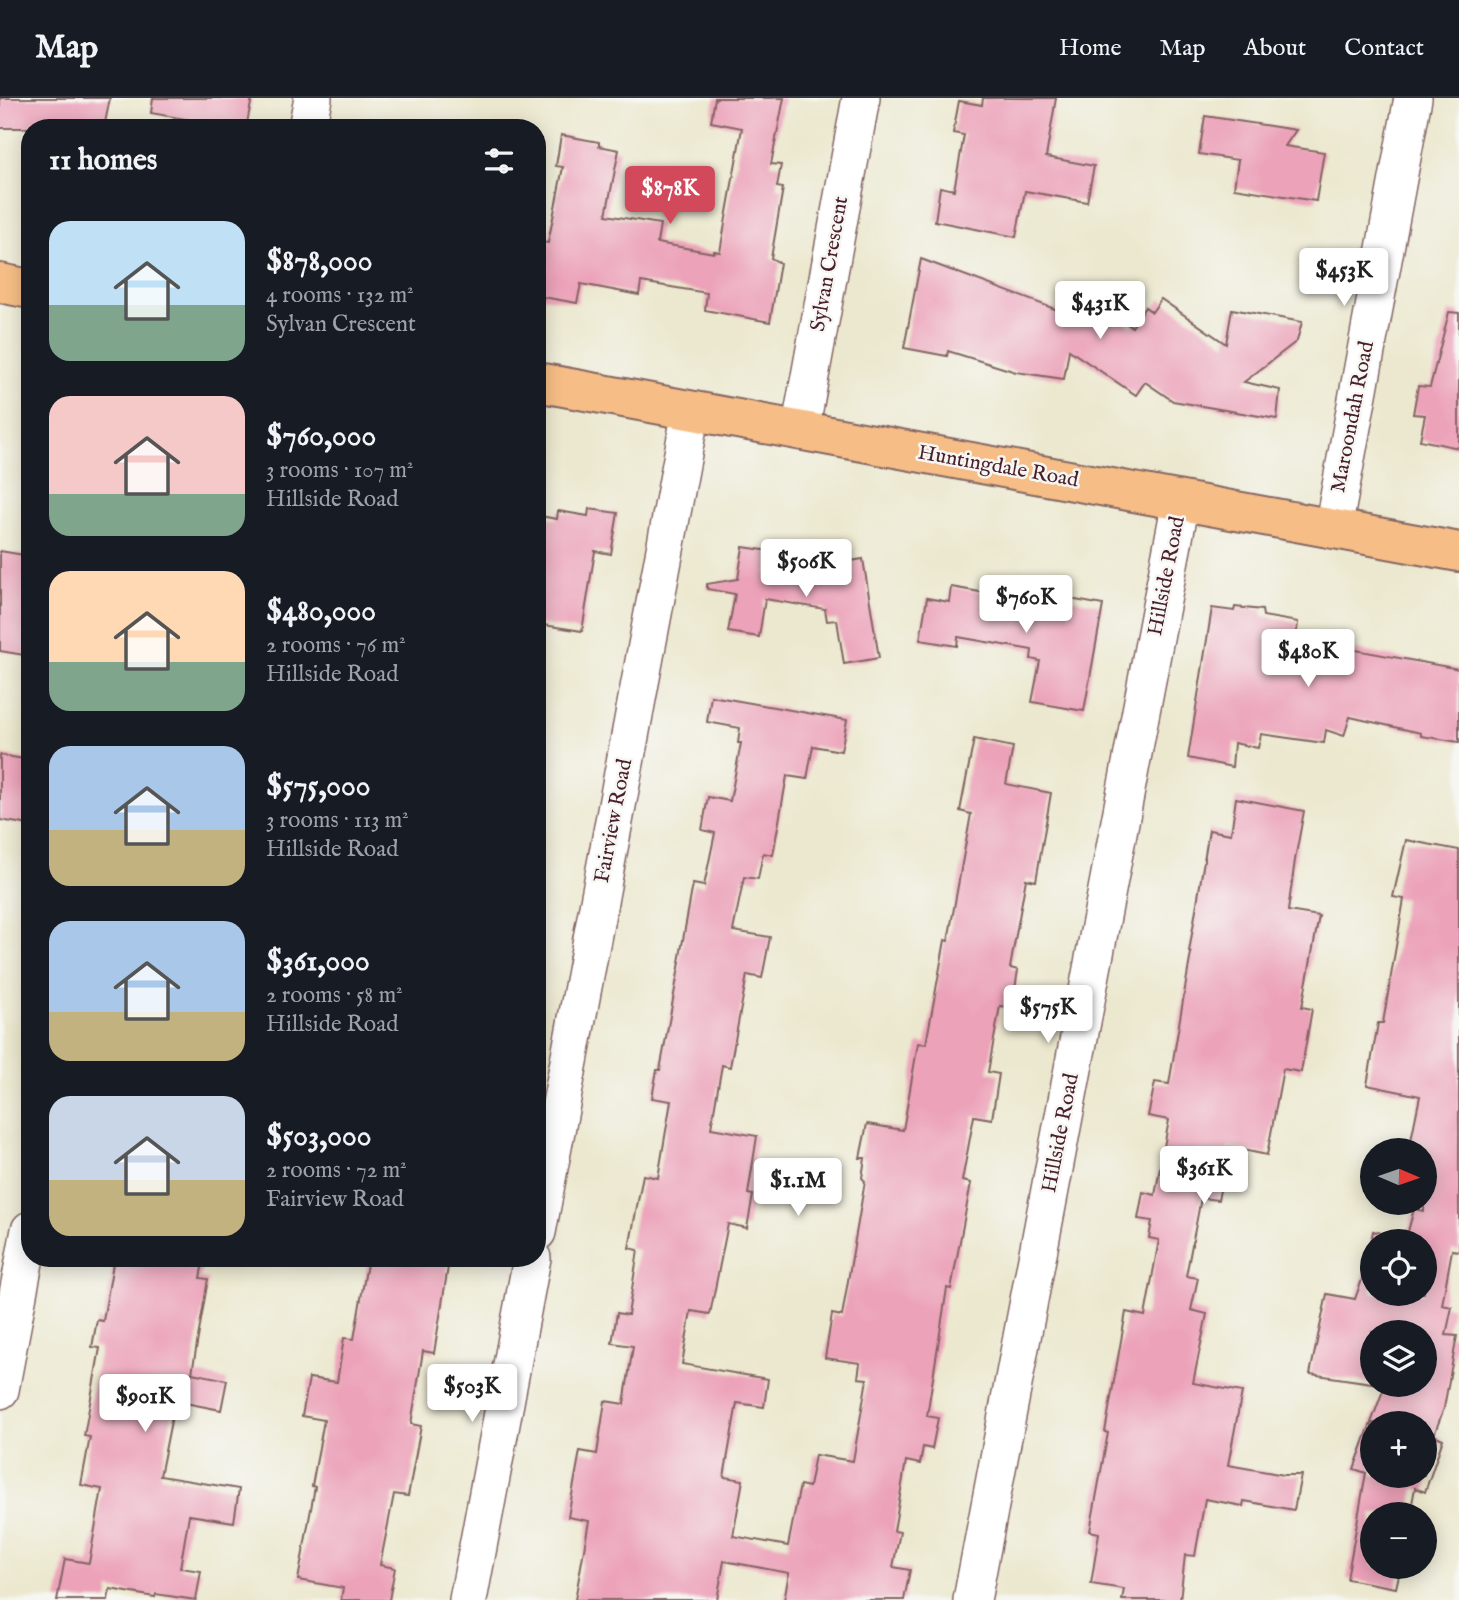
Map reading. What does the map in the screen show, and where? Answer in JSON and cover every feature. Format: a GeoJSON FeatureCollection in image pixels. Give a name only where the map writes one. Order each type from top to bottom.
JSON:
{"type":"FeatureCollection","features":[{"type":"Feature","properties":{"kind":"main road"},"geometry":{"type":"LineString","coordinates":[[0,283],[21,287]]}},
{"type":"Feature","properties":{"kind":"main road","name":"Huntingdale Road"},"geometry":{"type":"LineString","coordinates":[[546,384],[1459,552]]}},
{"type":"Feature","properties":{"kind":"street"},"geometry":{"type":"LineString","coordinates":[[309,119],[313,98]]}},
{"type":"Feature","properties":{"kind":"street","name":"Sylvan Crescent"},"geometry":{"type":"LineString","coordinates":[[800,431],[860,98]]}},
{"type":"Feature","properties":{"kind":"street","name":"Maroondah Road"},"geometry":{"type":"LineString","coordinates":[[1333,529],[1413,98]]}},
{"type":"Feature","properties":{"kind":"street","name":"Fairview Road"},"geometry":{"type":"LineString","coordinates":[[546,1184],[691,411]]}},
{"type":"Feature","properties":{"kind":"street","name":"Hillside Road"},"geometry":{"type":"LineString","coordinates":[[972,1600],[1181,501]]}},
{"type":"Feature","properties":{"kind":"street"},"geometry":{"type":"LineString","coordinates":[[0,1390],[23,1267]]}},
{"type":"Feature","properties":{"kind":"street"},"geometry":{"type":"LineString","coordinates":[[468,1600],[530,1267]]}},
{"type":"Feature","properties":{"kind":"building"},"geometry":{"type":"Polygon","coordinates":[[[0,98],[110,98],[106,119],[21,119],[21,128],[0,128],[0,98]]]}},
{"type":"Feature","properties":{"kind":"building"},"geometry":{"type":"Polygon","coordinates":[[[153,98],[252,98],[248,119],[185,119],[151,113],[153,98]]]}},
{"type":"Feature","properties":{"kind":"building"},"geometry":{"type":"Polygon","coordinates":[[[715,98],[784,98],[771,164],[781,165],[777,187],[783,188],[771,258],[780,263],[770,322],[705,310],[707,293],[641,282],[639,295],[581,284],[577,303],[546,298],[546,243],[563,167],[556,166],[561,135],[599,142],[599,146],[619,150],[606,215],[660,224],[657,243],[714,253],[720,252],[742,128],[711,122],[715,98]]]}},
{"type":"Feature","properties":{"kind":"building"},"geometry":{"type":"Polygon","coordinates":[[[983,98],[1056,98],[1046,157],[1094,166],[1087,202],[1025,191],[1016,237],[935,221],[940,187],[954,190],[964,135],[953,133],[959,101],[982,105],[983,98]]]}},
{"type":"Feature","properties":{"kind":"building"},"geometry":{"type":"Polygon","coordinates":[[[1205,116],[1296,130],[1285,146],[1324,152],[1316,201],[1234,188],[1238,160],[1199,154],[1205,116]]]}},
{"type":"Feature","properties":{"kind":"building"},"geometry":{"type":"Polygon","coordinates":[[[921,259],[1060,311],[1065,287],[1097,292],[1095,302],[1132,327],[1145,307],[1152,312],[1161,299],[1226,344],[1232,309],[1302,322],[1297,341],[1244,382],[1280,390],[1277,419],[1173,401],[1145,382],[1136,395],[1069,350],[1064,379],[1016,372],[948,351],[947,356],[904,348],[921,259]]]}},
{"type":"Feature","properties":{"kind":"building"},"geometry":{"type":"Polygon","coordinates":[[[1449,312],[1459,313],[1459,448],[1420,440],[1425,415],[1413,414],[1418,386],[1430,387],[1449,312]]]}},
{"type":"Feature","properties":{"kind":"building"},"geometry":{"type":"Polygon","coordinates":[[[589,509],[618,513],[611,554],[595,551],[582,631],[546,625],[546,517],[557,519],[558,511],[588,516],[589,509]]]}},
{"type":"Feature","properties":{"kind":"building"},"geometry":{"type":"Polygon","coordinates":[[[743,547],[771,551],[767,575],[863,559],[879,658],[844,664],[837,620],[827,621],[825,609],[765,599],[759,637],[728,632],[735,594],[707,589],[707,584],[738,579],[743,547]]]}},
{"type":"Feature","properties":{"kind":"building"},"geometry":{"type":"Polygon","coordinates":[[[0,551],[21,554],[21,654],[0,651],[0,551]]]}},
{"type":"Feature","properties":{"kind":"building"},"geometry":{"type":"Polygon","coordinates":[[[988,584],[1103,605],[1084,711],[1032,702],[1040,661],[1031,659],[1032,650],[958,637],[957,646],[920,640],[927,598],[949,602],[951,587],[986,593],[988,584]]]}},
{"type":"Feature","properties":{"kind":"building"},"geometry":{"type":"Polygon","coordinates":[[[1235,607],[1262,610],[1263,616],[1298,622],[1296,639],[1459,669],[1459,742],[1421,736],[1421,733],[1350,717],[1344,736],[1326,730],[1324,743],[1261,734],[1258,748],[1234,743],[1232,767],[1188,758],[1212,608],[1234,611],[1235,607]]]}},
{"type":"Feature","properties":{"kind":"building"},"geometry":{"type":"Polygon","coordinates":[[[711,696],[847,720],[841,751],[813,746],[807,779],[787,776],[773,855],[763,853],[758,879],[744,877],[733,931],[770,937],[762,978],[747,975],[730,1067],[722,1065],[711,1128],[757,1136],[748,1194],[753,1195],[747,1228],[728,1224],[710,1314],[691,1311],[682,1364],[768,1379],[764,1407],[737,1403],[724,1477],[743,1480],[733,1536],[788,1546],[800,1485],[809,1487],[815,1455],[853,1461],[867,1379],[858,1378],[860,1363],[825,1358],[832,1314],[842,1316],[865,1181],[862,1178],[865,1158],[860,1158],[867,1124],[903,1130],[918,1043],[926,1044],[971,814],[960,811],[974,739],[1013,747],[1006,784],[1051,793],[1036,881],[1026,879],[1010,968],[1018,970],[1012,1008],[1000,1006],[988,1072],[999,1074],[992,1119],[974,1116],[962,1181],[971,1183],[951,1289],[947,1288],[927,1416],[938,1418],[932,1449],[923,1447],[920,1464],[906,1461],[894,1531],[900,1532],[893,1567],[910,1570],[904,1600],[784,1600],[789,1573],[724,1561],[717,1600],[575,1600],[589,1521],[568,1517],[580,1451],[597,1454],[605,1401],[624,1404],[633,1346],[612,1343],[617,1313],[628,1315],[638,1250],[629,1248],[643,1175],[658,1178],[671,1101],[652,1098],[657,1070],[660,1070],[693,884],[704,886],[715,833],[702,830],[708,797],[730,801],[741,743],[738,743],[740,728],[707,722],[711,696]]]}},
{"type":"Feature","properties":{"kind":"building"},"geometry":{"type":"Polygon","coordinates":[[[0,755],[21,758],[21,824],[0,820],[0,755]]]}},
{"type":"Feature","properties":{"kind":"building"},"geometry":{"type":"Polygon","coordinates":[[[1236,798],[1304,811],[1288,911],[1319,916],[1302,1007],[1312,1009],[1301,1072],[1283,1069],[1267,1155],[1229,1147],[1218,1200],[1201,1198],[1186,1276],[1198,1278],[1191,1310],[1207,1314],[1193,1383],[1242,1392],[1228,1465],[1284,1475],[1301,1475],[1294,1510],[1244,1501],[1243,1506],[1205,1499],[1195,1556],[1185,1555],[1180,1600],[1122,1600],[1124,1589],[1091,1584],[1099,1533],[1090,1531],[1126,1312],[1145,1316],[1159,1240],[1149,1238],[1152,1221],[1138,1219],[1143,1192],[1155,1195],[1169,1120],[1148,1116],[1155,1082],[1169,1084],[1209,830],[1231,834],[1236,798]]]}},
{"type":"Feature","properties":{"kind":"building"},"geometry":{"type":"Polygon","coordinates":[[[1406,840],[1459,850],[1459,1251],[1452,1250],[1442,1305],[1452,1307],[1446,1335],[1457,1336],[1444,1408],[1437,1427],[1437,1411],[1375,1411],[1381,1397],[1437,1397],[1437,1320],[1360,1320],[1360,1381],[1310,1374],[1327,1294],[1355,1299],[1360,1285],[1360,1306],[1437,1306],[1437,1229],[1409,1229],[1412,1215],[1437,1215],[1437,1138],[1411,1138],[1420,1096],[1367,1085],[1378,1023],[1383,1023],[1404,899],[1393,897],[1406,840]]]}},
{"type":"Feature","properties":{"kind":"building"},"geometry":{"type":"Polygon","coordinates":[[[112,1267],[202,1267],[200,1278],[208,1279],[192,1373],[227,1380],[221,1410],[175,1401],[160,1476],[239,1489],[234,1522],[189,1515],[180,1568],[201,1571],[196,1600],[156,1594],[155,1597],[110,1589],[108,1600],[57,1600],[65,1559],[89,1563],[102,1489],[81,1485],[90,1437],[84,1436],[100,1348],[92,1347],[97,1320],[103,1321],[112,1267]]]}},
{"type":"Feature","properties":{"kind":"building"},"geometry":{"type":"Polygon","coordinates":[[[366,1267],[448,1267],[434,1353],[423,1351],[411,1424],[421,1426],[408,1496],[394,1494],[380,1565],[395,1568],[389,1600],[341,1600],[343,1588],[298,1580],[324,1420],[302,1416],[309,1378],[337,1382],[344,1338],[354,1339],[366,1267]]]}},
{"type":"Feature","properties":{"kind":"building"},"geometry":{"type":"Polygon","coordinates":[[[1437,1436],[1443,1439],[1437,1457],[1437,1436]]]}},
{"type":"Feature","properties":{"kind":"building"},"geometry":{"type":"Polygon","coordinates":[[[1360,1453],[1360,1471],[1354,1469],[1360,1453]]]}},
{"type":"Feature","properties":{"kind":"building"},"geometry":{"type":"Polygon","coordinates":[[[1363,1488],[1415,1488],[1412,1502],[1361,1502],[1363,1488]]]}},
{"type":"Feature","properties":{"kind":"building"},"geometry":{"type":"Polygon","coordinates":[[[1360,1506],[1360,1579],[1398,1579],[1396,1588],[1347,1579],[1360,1506]]]}}]}
